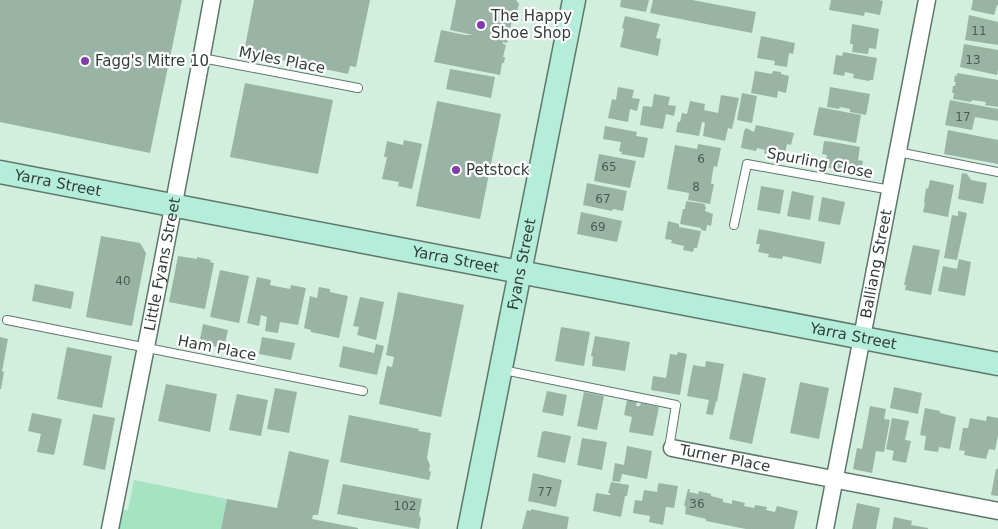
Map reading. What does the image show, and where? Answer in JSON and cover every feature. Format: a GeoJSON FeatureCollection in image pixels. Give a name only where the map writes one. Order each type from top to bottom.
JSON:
{"type":"FeatureCollection","features":[{"type":"Feature","properties":{"kind":"street","name":"Little Fyans Street"},"geometry":{"type":"LineString","coordinates":[[110,529],[212,0]]}},
{"type":"Feature","properties":{"kind":"street","name":"Fyans Street"},"geometry":{"type":"LineString","coordinates":[[469,529],[574,0]]}},
{"type":"Feature","properties":{"kind":"street","name":"Balliang Street"},"geometry":{"type":"LineString","coordinates":[[825,529],[927,0]]}},
{"type":"Feature","properties":{"kind":"street","name":"Yarra Street"},"geometry":{"type":"LineString","coordinates":[[0,172],[998,364]]}},
{"type":"Feature","properties":{"kind":"street","name":"Turner Place"},"geometry":{"type":"LineString","coordinates":[[672,448],[998,511]]}},
{"type":"Feature","properties":{"kind":"lane","name":"Myles Place"},"geometry":{"type":"LineString","coordinates":[[202,58],[358,88]]}},
{"type":"Feature","properties":{"kind":"lane"},"geometry":{"type":"LineString","coordinates":[[898,152],[998,172]]}},
{"type":"Feature","properties":{"kind":"lane","name":"Spurling Close"},"geometry":{"type":"LineString","coordinates":[[734,225],[747,164],[891,190]]}},
{"type":"Feature","properties":{"kind":"lane","name":"Ham Place"},"geometry":{"type":"LineString","coordinates":[[7,320],[364,391]]}},
{"type":"Feature","properties":{"kind":"lane","name":"Turner Place"},"geometry":{"type":"LineString","coordinates":[[501,370],[676,405],[669,448],[672,448]]}},
{"type":"Feature","properties":{"kind":"green space"},"geometry":{"type":"Polygon","coordinates":[[[134,480],[227,499],[221,529],[119,529],[123,510],[128,510],[134,480]]]}},
{"type":"Feature","properties":{"kind":"building","name":"Fagg's Mitre 10"},"geometry":{"type":"Polygon","coordinates":[[[0,0],[182,0],[150,153],[0,122],[0,0]]]}},
{"type":"Feature","properties":{"kind":"building"},"geometry":{"type":"Polygon","coordinates":[[[254,0],[370,0],[356,67],[350,66],[348,74],[244,52],[254,0]]]}},
{"type":"Feature","properties":{"kind":"building"},"geometry":{"type":"Polygon","coordinates":[[[456,0],[516,0],[519,4],[516,15],[513,16],[507,43],[503,42],[506,45],[503,57],[505,57],[500,75],[434,62],[441,30],[473,35],[450,30],[456,0]]]}},
{"type":"Feature","properties":{"kind":"building"},"geometry":{"type":"Polygon","coordinates":[[[621,0],[649,0],[646,12],[620,7],[621,0]]]}},
{"type":"Feature","properties":{"kind":"building"},"geometry":{"type":"Polygon","coordinates":[[[653,0],[692,0],[756,12],[752,33],[650,13],[653,0]]]}},
{"type":"Feature","properties":{"kind":"building"},"geometry":{"type":"Polygon","coordinates":[[[831,0],[883,1],[880,15],[865,12],[864,16],[829,10],[831,0]]]}},
{"type":"Feature","properties":{"kind":"building"},"geometry":{"type":"Polygon","coordinates":[[[973,0],[998,0],[994,15],[971,10],[973,0]]]}},
{"type":"Feature","properties":{"kind":"building"},"geometry":{"type":"Polygon","coordinates":[[[969,15],[998,22],[998,45],[965,40],[969,15]]]}},
{"type":"Feature","properties":{"kind":"building"},"geometry":{"type":"Polygon","coordinates":[[[625,16],[660,24],[656,38],[661,39],[658,56],[620,47],[625,16]]]}},
{"type":"Feature","properties":{"kind":"building"},"geometry":{"type":"Polygon","coordinates":[[[852,24],[879,29],[876,49],[869,48],[868,54],[852,52],[853,44],[850,44],[852,24]]]}},
{"type":"Feature","properties":{"kind":"building"},"geometry":{"type":"Polygon","coordinates":[[[761,36],[795,43],[793,54],[789,53],[787,67],[774,65],[775,61],[757,58],[761,36]]]}},
{"type":"Feature","properties":{"kind":"building"},"geometry":{"type":"Polygon","coordinates":[[[964,44],[998,50],[997,75],[960,67],[964,44]]]}},
{"type":"Feature","properties":{"kind":"building"},"geometry":{"type":"Polygon","coordinates":[[[843,52],[877,58],[873,80],[853,78],[854,74],[845,72],[844,76],[833,74],[836,55],[842,56],[843,52]]]}},
{"type":"Feature","properties":{"kind":"building"},"geometry":{"type":"Polygon","coordinates":[[[450,69],[495,77],[491,98],[446,89],[450,69]]]}},
{"type":"Feature","properties":{"kind":"building"},"geometry":{"type":"Polygon","coordinates":[[[755,71],[772,74],[773,71],[781,72],[781,74],[789,76],[786,93],[778,91],[777,98],[751,93],[755,71]]]}},
{"type":"Feature","properties":{"kind":"building"},"geometry":{"type":"Polygon","coordinates":[[[957,73],[998,80],[998,107],[985,105],[986,102],[953,99],[953,86],[955,86],[955,75],[957,76],[957,73]]]}},
{"type":"Feature","properties":{"kind":"building"},"geometry":{"type":"Polygon","coordinates":[[[245,83],[333,100],[318,174],[230,157],[245,83]]]}},
{"type":"Feature","properties":{"kind":"building"},"geometry":{"type":"Polygon","coordinates":[[[618,87],[634,90],[632,98],[640,99],[637,111],[630,109],[628,122],[608,118],[612,99],[616,100],[618,87]]]}},
{"type":"Feature","properties":{"kind":"building"},"geometry":{"type":"Polygon","coordinates":[[[830,87],[870,94],[866,115],[850,112],[850,109],[827,107],[830,87]]]}},
{"type":"Feature","properties":{"kind":"building"},"geometry":{"type":"Polygon","coordinates":[[[742,93],[757,96],[752,123],[737,120],[742,93]]]}},
{"type":"Feature","properties":{"kind":"building"},"geometry":{"type":"Polygon","coordinates":[[[654,94],[670,97],[668,105],[676,106],[674,116],[666,114],[663,129],[640,125],[643,106],[652,107],[654,94]]]}},
{"type":"Feature","properties":{"kind":"building"},"geometry":{"type":"Polygon","coordinates":[[[721,95],[739,98],[732,129],[728,128],[725,141],[703,136],[705,123],[702,122],[699,136],[676,132],[682,113],[687,114],[690,101],[705,104],[704,110],[718,113],[721,95]]]}},
{"type":"Feature","properties":{"kind":"building"},"geometry":{"type":"Polygon","coordinates":[[[950,100],[998,109],[998,121],[975,117],[972,130],[945,125],[950,100]]]}},
{"type":"Feature","properties":{"kind":"building","name":"Petstock"},"geometry":{"type":"Polygon","coordinates":[[[437,101],[501,114],[480,219],[416,206],[437,101]]]}},
{"type":"Feature","properties":{"kind":"building"},"geometry":{"type":"Polygon","coordinates":[[[819,107],[861,115],[856,143],[813,135],[819,107]]]}},
{"type":"Feature","properties":{"kind":"building"},"geometry":{"type":"Polygon","coordinates":[[[756,125],[794,133],[791,145],[787,144],[785,153],[774,151],[773,155],[764,153],[765,150],[757,148],[756,151],[741,148],[744,131],[746,128],[754,132],[756,125]]]}},
{"type":"Feature","properties":{"kind":"building"},"geometry":{"type":"Polygon","coordinates":[[[605,126],[637,132],[636,136],[648,138],[644,158],[621,154],[622,152],[619,151],[621,142],[603,139],[605,126]]]}},
{"type":"Feature","properties":{"kind":"building"},"geometry":{"type":"Polygon","coordinates":[[[948,130],[998,140],[998,164],[944,154],[948,130]]]}},
{"type":"Feature","properties":{"kind":"building"},"geometry":{"type":"Polygon","coordinates":[[[404,140],[422,144],[412,189],[398,186],[399,182],[382,179],[387,157],[384,157],[387,141],[403,145],[404,140]]]}},
{"type":"Feature","properties":{"kind":"building"},"geometry":{"type":"Polygon","coordinates":[[[824,141],[860,147],[858,160],[863,161],[861,174],[824,167],[827,155],[822,154],[824,141]]]}},
{"type":"Feature","properties":{"kind":"building"},"geometry":{"type":"Polygon","coordinates":[[[698,144],[721,148],[717,167],[714,166],[712,176],[711,184],[714,184],[710,204],[688,200],[689,193],[667,189],[675,145],[697,149],[698,144]]]}},
{"type":"Feature","properties":{"kind":"building"},"geometry":{"type":"Polygon","coordinates":[[[599,154],[636,161],[630,188],[594,181],[599,154]]]}},
{"type":"Feature","properties":{"kind":"building"},"geometry":{"type":"Polygon","coordinates":[[[962,173],[967,174],[971,180],[987,183],[983,204],[958,199],[962,173]]]}},
{"type":"Feature","properties":{"kind":"building"},"geometry":{"type":"Polygon","coordinates":[[[930,180],[954,185],[948,217],[923,212],[926,188],[928,189],[930,180]]]}},
{"type":"Feature","properties":{"kind":"building"},"geometry":{"type":"Polygon","coordinates":[[[587,183],[627,191],[623,211],[613,209],[612,211],[583,205],[587,183]]]}},
{"type":"Feature","properties":{"kind":"building"},"geometry":{"type":"Polygon","coordinates":[[[761,186],[784,190],[780,214],[757,210],[761,186]]]}},
{"type":"Feature","properties":{"kind":"building"},"geometry":{"type":"Polygon","coordinates":[[[792,191],[814,196],[810,220],[787,216],[792,191]]]}},
{"type":"Feature","properties":{"kind":"building"},"geometry":{"type":"Polygon","coordinates":[[[822,197],[845,202],[840,225],[818,221],[822,197]]]}},
{"type":"Feature","properties":{"kind":"building"},"geometry":{"type":"Polygon","coordinates":[[[686,201],[705,204],[705,211],[713,214],[711,226],[707,225],[706,231],[701,230],[701,228],[680,224],[686,201]]]}},
{"type":"Feature","properties":{"kind":"building"},"geometry":{"type":"Polygon","coordinates":[[[958,211],[967,213],[957,260],[944,258],[952,215],[958,216],[958,211]]]}},
{"type":"Feature","properties":{"kind":"building"},"geometry":{"type":"Polygon","coordinates":[[[581,212],[622,221],[617,242],[577,234],[581,212]]]}},
{"type":"Feature","properties":{"kind":"building"},"geometry":{"type":"Polygon","coordinates":[[[668,221],[679,224],[679,227],[701,231],[697,248],[694,248],[693,252],[683,250],[684,246],[671,243],[672,240],[665,239],[668,221]]]}},
{"type":"Feature","properties":{"kind":"building"},"geometry":{"type":"Polygon","coordinates":[[[759,229],[825,242],[821,264],[783,256],[782,259],[768,257],[769,254],[758,252],[760,244],[756,244],[759,229]]]}},
{"type":"Feature","properties":{"kind":"building"},"geometry":{"type":"Polygon","coordinates":[[[101,236],[140,243],[146,253],[132,326],[86,317],[101,236]]]}},
{"type":"Feature","properties":{"kind":"building"},"geometry":{"type":"Polygon","coordinates":[[[913,245],[940,250],[931,295],[905,290],[906,285],[904,285],[913,245]]]}},
{"type":"Feature","properties":{"kind":"building"},"geometry":{"type":"Polygon","coordinates":[[[178,256],[197,259],[197,257],[211,260],[210,262],[214,263],[205,309],[169,302],[178,256]]]}},
{"type":"Feature","properties":{"kind":"building"},"geometry":{"type":"Polygon","coordinates":[[[959,259],[971,262],[965,296],[938,291],[943,266],[957,269],[959,259]]]}},
{"type":"Feature","properties":{"kind":"building"},"geometry":{"type":"Polygon","coordinates":[[[220,270],[249,276],[239,323],[210,317],[220,270]]]}},
{"type":"Feature","properties":{"kind":"building"},"geometry":{"type":"Polygon","coordinates":[[[257,277],[271,280],[270,285],[290,289],[291,285],[306,288],[298,325],[280,322],[278,333],[265,331],[267,317],[261,315],[259,326],[247,323],[257,277]]]}},
{"type":"Feature","properties":{"kind":"building"},"geometry":{"type":"Polygon","coordinates":[[[35,284],[74,292],[71,309],[32,301],[35,284]]]}},
{"type":"Feature","properties":{"kind":"building"},"geometry":{"type":"Polygon","coordinates":[[[319,287],[330,289],[330,292],[348,296],[339,338],[311,332],[311,330],[304,328],[310,296],[317,298],[319,287]]]}},
{"type":"Feature","properties":{"kind":"building"},"geometry":{"type":"Polygon","coordinates":[[[398,292],[464,305],[441,417],[379,404],[387,366],[392,367],[394,357],[386,355],[398,292]]]}},
{"type":"Feature","properties":{"kind":"building"},"geometry":{"type":"Polygon","coordinates":[[[360,297],[384,302],[376,340],[357,335],[359,327],[353,326],[360,297]]]}},
{"type":"Feature","properties":{"kind":"building"},"geometry":{"type":"Polygon","coordinates":[[[203,324],[228,330],[224,348],[199,344],[203,324]]]}},
{"type":"Feature","properties":{"kind":"building"},"geometry":{"type":"Polygon","coordinates":[[[561,327],[590,332],[584,366],[555,361],[561,327]]]}},
{"type":"Feature","properties":{"kind":"building"},"geometry":{"type":"Polygon","coordinates":[[[595,336],[630,342],[625,371],[592,366],[593,357],[591,356],[595,336]]]}},
{"type":"Feature","properties":{"kind":"building"},"geometry":{"type":"Polygon","coordinates":[[[0,337],[8,339],[2,371],[4,372],[1,389],[0,389],[0,337]]]}},
{"type":"Feature","properties":{"kind":"building"},"geometry":{"type":"Polygon","coordinates":[[[262,337],[295,343],[291,360],[259,354],[262,337]]]}},
{"type":"Feature","properties":{"kind":"building"},"geometry":{"type":"Polygon","coordinates":[[[376,344],[384,346],[377,375],[339,367],[343,346],[374,353],[376,344]]]}},
{"type":"Feature","properties":{"kind":"building"},"geometry":{"type":"Polygon","coordinates":[[[67,347],[112,356],[102,408],[57,399],[67,347]]]}},
{"type":"Feature","properties":{"kind":"building"},"geometry":{"type":"Polygon","coordinates":[[[678,352],[687,354],[680,395],[651,390],[653,376],[666,378],[670,354],[677,355],[678,352]]]}},
{"type":"Feature","properties":{"kind":"building"},"geometry":{"type":"Polygon","coordinates":[[[706,361],[724,364],[713,415],[706,414],[709,400],[687,396],[693,365],[705,367],[706,361]]]}},
{"type":"Feature","properties":{"kind":"building"},"geometry":{"type":"Polygon","coordinates":[[[743,373],[766,378],[752,444],[729,439],[743,373]]]}},
{"type":"Feature","properties":{"kind":"building"},"geometry":{"type":"Polygon","coordinates":[[[800,382],[829,388],[819,439],[790,433],[800,382]]]}},
{"type":"Feature","properties":{"kind":"building"},"geometry":{"type":"Polygon","coordinates":[[[166,384],[217,394],[210,432],[158,421],[166,384]]]}},
{"type":"Feature","properties":{"kind":"building"},"geometry":{"type":"Polygon","coordinates":[[[894,387],[922,393],[918,414],[890,408],[894,387]]]}},
{"type":"Feature","properties":{"kind":"building"},"geometry":{"type":"Polygon","coordinates":[[[275,388],[297,392],[289,433],[267,429],[275,388]]]}},
{"type":"Feature","properties":{"kind":"building"},"geometry":{"type":"Polygon","coordinates":[[[547,391],[567,395],[563,416],[542,412],[547,391]]]}},
{"type":"Feature","properties":{"kind":"building"},"geometry":{"type":"Polygon","coordinates":[[[584,392],[604,396],[597,430],[577,426],[584,392]]]}},
{"type":"Feature","properties":{"kind":"building"},"geometry":{"type":"Polygon","coordinates":[[[237,394],[268,400],[261,436],[229,430],[237,394]]]}},
{"type":"Feature","properties":{"kind":"building"},"geometry":{"type":"Polygon","coordinates":[[[627,400],[637,402],[636,406],[640,406],[641,403],[659,407],[653,436],[629,432],[632,417],[624,415],[627,400]]]}},
{"type":"Feature","properties":{"kind":"building"},"geometry":{"type":"Polygon","coordinates":[[[870,406],[886,409],[884,419],[890,420],[884,452],[876,451],[872,473],[853,469],[857,448],[862,449],[870,406]]]}},
{"type":"Feature","properties":{"kind":"building"},"geometry":{"type":"Polygon","coordinates":[[[925,408],[956,417],[950,449],[939,447],[938,452],[924,450],[926,436],[920,435],[925,408]]]}},
{"type":"Feature","properties":{"kind":"building"},"geometry":{"type":"Polygon","coordinates":[[[32,413],[62,419],[54,455],[37,452],[41,434],[28,431],[32,413]]]}},
{"type":"Feature","properties":{"kind":"building"},"geometry":{"type":"Polygon","coordinates":[[[93,414],[115,418],[105,470],[83,465],[93,414]]]}},
{"type":"Feature","properties":{"kind":"building"},"geometry":{"type":"Polygon","coordinates":[[[349,415],[431,433],[427,458],[430,465],[429,471],[431,472],[429,480],[340,462],[349,415]]]}},
{"type":"Feature","properties":{"kind":"building"},"geometry":{"type":"Polygon","coordinates":[[[987,416],[998,418],[998,435],[995,450],[989,449],[986,459],[964,455],[965,451],[959,450],[963,428],[968,428],[970,418],[986,421],[987,416]]]}},
{"type":"Feature","properties":{"kind":"building"},"geometry":{"type":"Polygon","coordinates":[[[892,418],[909,421],[905,440],[911,441],[906,463],[892,460],[894,451],[886,449],[892,418]]]}},
{"type":"Feature","properties":{"kind":"building"},"geometry":{"type":"Polygon","coordinates":[[[542,432],[571,436],[565,463],[537,457],[542,432]]]}},
{"type":"Feature","properties":{"kind":"building"},"geometry":{"type":"Polygon","coordinates":[[[582,438],[607,442],[602,470],[577,465],[582,438]]]}},
{"type":"Feature","properties":{"kind":"building"},"geometry":{"type":"Polygon","coordinates":[[[627,446],[652,451],[647,479],[622,474],[620,482],[612,481],[615,463],[624,465],[627,446]]]}},
{"type":"Feature","properties":{"kind":"building"},"geometry":{"type":"Polygon","coordinates":[[[289,451],[329,460],[318,515],[313,515],[312,519],[358,529],[221,529],[227,499],[277,508],[289,451]]]}},
{"type":"Feature","properties":{"kind":"building"},"geometry":{"type":"Polygon","coordinates":[[[996,469],[998,469],[998,496],[991,495],[996,469]]]}},
{"type":"Feature","properties":{"kind":"building"},"geometry":{"type":"Polygon","coordinates":[[[533,473],[562,480],[556,507],[528,501],[533,473]]]}},
{"type":"Feature","properties":{"kind":"building"},"geometry":{"type":"Polygon","coordinates":[[[611,482],[629,485],[621,517],[593,511],[596,493],[610,495],[608,493],[611,482]]]}},
{"type":"Feature","properties":{"kind":"building"},"geometry":{"type":"Polygon","coordinates":[[[659,483],[678,486],[674,508],[666,507],[663,525],[649,522],[650,516],[633,513],[635,500],[642,501],[644,490],[657,492],[659,483]]]}},
{"type":"Feature","properties":{"kind":"building"},"geometry":{"type":"Polygon","coordinates":[[[343,484],[422,499],[419,529],[337,514],[343,484]]]}},
{"type":"Feature","properties":{"kind":"building"},"geometry":{"type":"Polygon","coordinates":[[[688,489],[690,489],[689,492],[698,494],[699,491],[711,494],[711,496],[723,499],[723,502],[732,504],[732,500],[745,503],[744,506],[754,508],[755,505],[767,507],[766,510],[775,512],[777,506],[798,511],[794,529],[746,529],[706,521],[706,519],[685,514],[686,506],[684,506],[688,489]]]}},
{"type":"Feature","properties":{"kind":"building"},"geometry":{"type":"Polygon","coordinates":[[[857,503],[880,508],[876,529],[852,529],[857,503]]]}},
{"type":"Feature","properties":{"kind":"building"},"geometry":{"type":"Polygon","coordinates":[[[531,509],[569,517],[567,529],[522,529],[527,510],[531,511],[531,509]]]}},
{"type":"Feature","properties":{"kind":"building"},"geometry":{"type":"Polygon","coordinates":[[[894,517],[912,521],[911,525],[928,529],[892,529],[894,517]]]}},
{"type":"Feature","properties":{"kind":"place","name":"The Happy Shoe Shop"},"geometry":{"type":"Point","coordinates":[481,25]}},
{"type":"Feature","properties":{"kind":"place","name":"Fagg's Mitre 10"},"geometry":{"type":"Point","coordinates":[85,61]}},
{"type":"Feature","properties":{"kind":"place","name":"Petstock"},"geometry":{"type":"Point","coordinates":[456,170]}}]}
